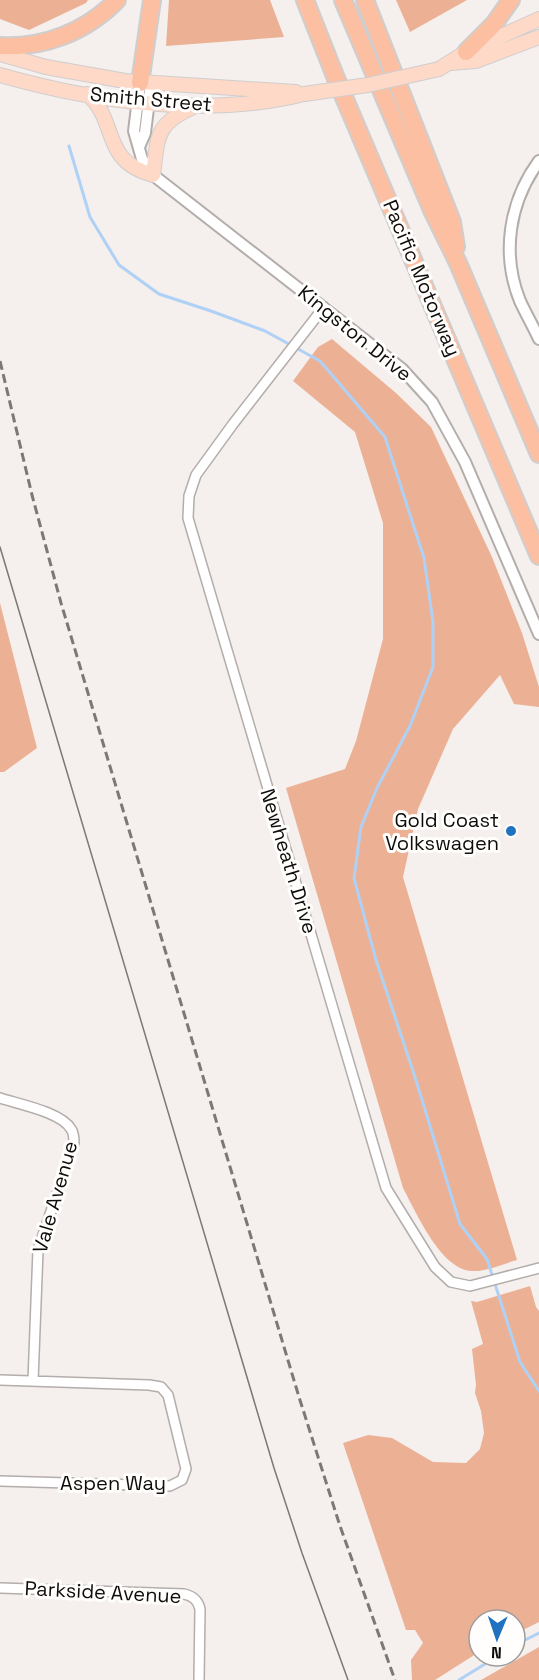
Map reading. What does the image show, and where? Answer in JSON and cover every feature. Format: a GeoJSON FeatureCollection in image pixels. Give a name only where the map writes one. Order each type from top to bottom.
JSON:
{"type":"FeatureCollection","features":[{"type":"Feature","properties":{"kind":"highway"},"geometry":{"type":"LineString","coordinates":[[0,46],[26,46],[60,37],[88,24],[117,0]]}},
{"type":"Feature","properties":{"kind":"highway"},"geometry":{"type":"LineString","coordinates":[[145,83],[152,0]]}},
{"type":"Feature","properties":{"kind":"highway","name":"Pacific Motorway"},"geometry":{"type":"LineString","coordinates":[[305,0],[335,76],[539,556]]}},
{"type":"Feature","properties":{"kind":"highway","name":"Pacific Motorway"},"geometry":{"type":"LineString","coordinates":[[343,0],[539,454]]}},
{"type":"Feature","properties":{"kind":"highway"},"geometry":{"type":"LineString","coordinates":[[365,0],[452,222],[458,262]]}},
{"type":"Feature","properties":{"kind":"highway"},"geometry":{"type":"LineString","coordinates":[[466,52],[494,24],[511,0]]}},
{"type":"Feature","properties":{"kind":"main road","name":"Smith Street"},"geometry":{"type":"LineString","coordinates":[[444,66],[466,52],[539,19]]}},
{"type":"Feature","properties":{"kind":"main road","name":"Smith Street"},"geometry":{"type":"LineString","coordinates":[[0,75],[87,94],[143,102],[199,105],[279,100],[368,85],[444,66],[476,61],[539,38]]}},
{"type":"Feature","properties":{"kind":"main road","name":"Smith Street"},"geometry":{"type":"LineString","coordinates":[[0,54],[45,67],[145,83],[281,90],[304,94]]}},
{"type":"Feature","properties":{"kind":"main road"},"geometry":{"type":"LineString","coordinates":[[87,94],[100,107],[110,138],[120,154],[137,170],[153,175],[161,132],[177,114],[199,105]]}},
{"type":"Feature","properties":{"kind":"street","name":"Kingston Drive"},"geometry":{"type":"LineString","coordinates":[[145,83],[143,102],[134,131],[142,159],[153,175],[402,369],[432,402],[465,462],[539,634]]}},
{"type":"Feature","properties":{"kind":"street"},"geometry":{"type":"LineString","coordinates":[[539,161],[520,195],[513,214],[509,247],[520,302],[539,339]]}},
{"type":"Feature","properties":{"kind":"street","name":"Newheath Drive"},"geometry":{"type":"LineString","coordinates":[[324,307],[196,475],[189,496],[188,518],[386,1188],[442,1276],[460,1285],[470,1286],[539,1268]]}},
{"type":"Feature","properties":{"kind":"street","name":"Vale Avenue"},"geometry":{"type":"LineString","coordinates":[[0,1098],[56,1116],[70,1127],[74,1134],[74,1143],[38,1250],[33,1382]]}},
{"type":"Feature","properties":{"kind":"street","name":"Aspen Way"},"geometry":{"type":"LineString","coordinates":[[0,1380],[149,1385],[161,1388],[168,1395],[186,1463],[182,1480],[170,1486],[0,1481]]}},
{"type":"Feature","properties":{"kind":"street","name":"Parkside Avenue"},"geometry":{"type":"LineString","coordinates":[[0,1588],[191,1596],[199,1604],[200,1609],[198,1680]]}},
{"type":"Feature","properties":{"kind":"shaded area"},"geometry":{"type":"Polygon","coordinates":[[[0,0],[88,0],[29,30],[0,19],[0,0]]]}},
{"type":"Feature","properties":{"kind":"shaded area"},"geometry":{"type":"Polygon","coordinates":[[[169,0],[270,0],[284,37],[166,46],[169,0]]]}},
{"type":"Feature","properties":{"kind":"shaded area"},"geometry":{"type":"Polygon","coordinates":[[[396,0],[467,0],[410,32],[396,0]]]}},
{"type":"Feature","properties":{"kind":"shaded area"},"geometry":{"type":"Polygon","coordinates":[[[332,339],[396,393],[431,427],[492,557],[522,633],[539,687],[539,707],[514,704],[500,675],[453,729],[418,809],[403,877],[517,1260],[483,1270],[472,1271],[461,1268],[440,1251],[422,1225],[403,1188],[286,788],[345,769],[356,741],[383,639],[383,523],[355,432],[293,381],[318,347],[332,339]]]}},
{"type":"Feature","properties":{"kind":"shaded area"},"geometry":{"type":"Polygon","coordinates":[[[0,603],[37,748],[4,772],[0,772],[0,603]]]}},
{"type":"Feature","properties":{"kind":"shaded area"},"geometry":{"type":"Polygon","coordinates":[[[530,1286],[539,1311],[539,1622],[527,1628],[527,1608],[467,1608],[467,1660],[435,1680],[412,1680],[411,1660],[423,1643],[415,1630],[406,1630],[343,1443],[368,1435],[392,1438],[433,1462],[466,1463],[480,1449],[484,1433],[481,1411],[475,1393],[472,1349],[483,1344],[471,1301],[477,1302],[530,1286]]]}},
{"type":"Feature","properties":{"kind":"shaded area"},"geometry":{"type":"Polygon","coordinates":[[[539,1647],[539,1680],[481,1680],[502,1668],[527,1668],[527,1654],[539,1647]]]}},
{"type":"Feature","properties":{"kind":"waterway"},"geometry":{"type":"LineString","coordinates":[[69,146],[90,217],[119,265],[159,294],[265,331],[320,361],[385,437],[424,558],[433,622],[433,667],[410,726],[377,788],[361,827],[354,878],[376,960],[460,1224],[487,1259],[520,1362],[539,1391]]}},
{"type":"Feature","properties":{"kind":"waterway"},"geometry":{"type":"LineString","coordinates":[[527,1639],[539,1633]]}},
{"type":"Feature","properties":{"kind":"waterway"},"geometry":{"type":"LineString","coordinates":[[459,1680],[478,1668]]}},
{"type":"Feature","properties":{"kind":"tram line"},"geometry":{"type":"LineString","coordinates":[[0,547],[274,1468],[348,1680]]}},
{"type":"Feature","properties":{"kind":"railway"},"geometry":{"type":"LineString","coordinates":[[0,361],[61,603],[299,1397],[340,1526],[395,1680]]}},
{"type":"Feature","properties":{"kind":"place","name":"Gold Coast Volkswagen"},"geometry":{"type":"Point","coordinates":[511,831]}}]}
